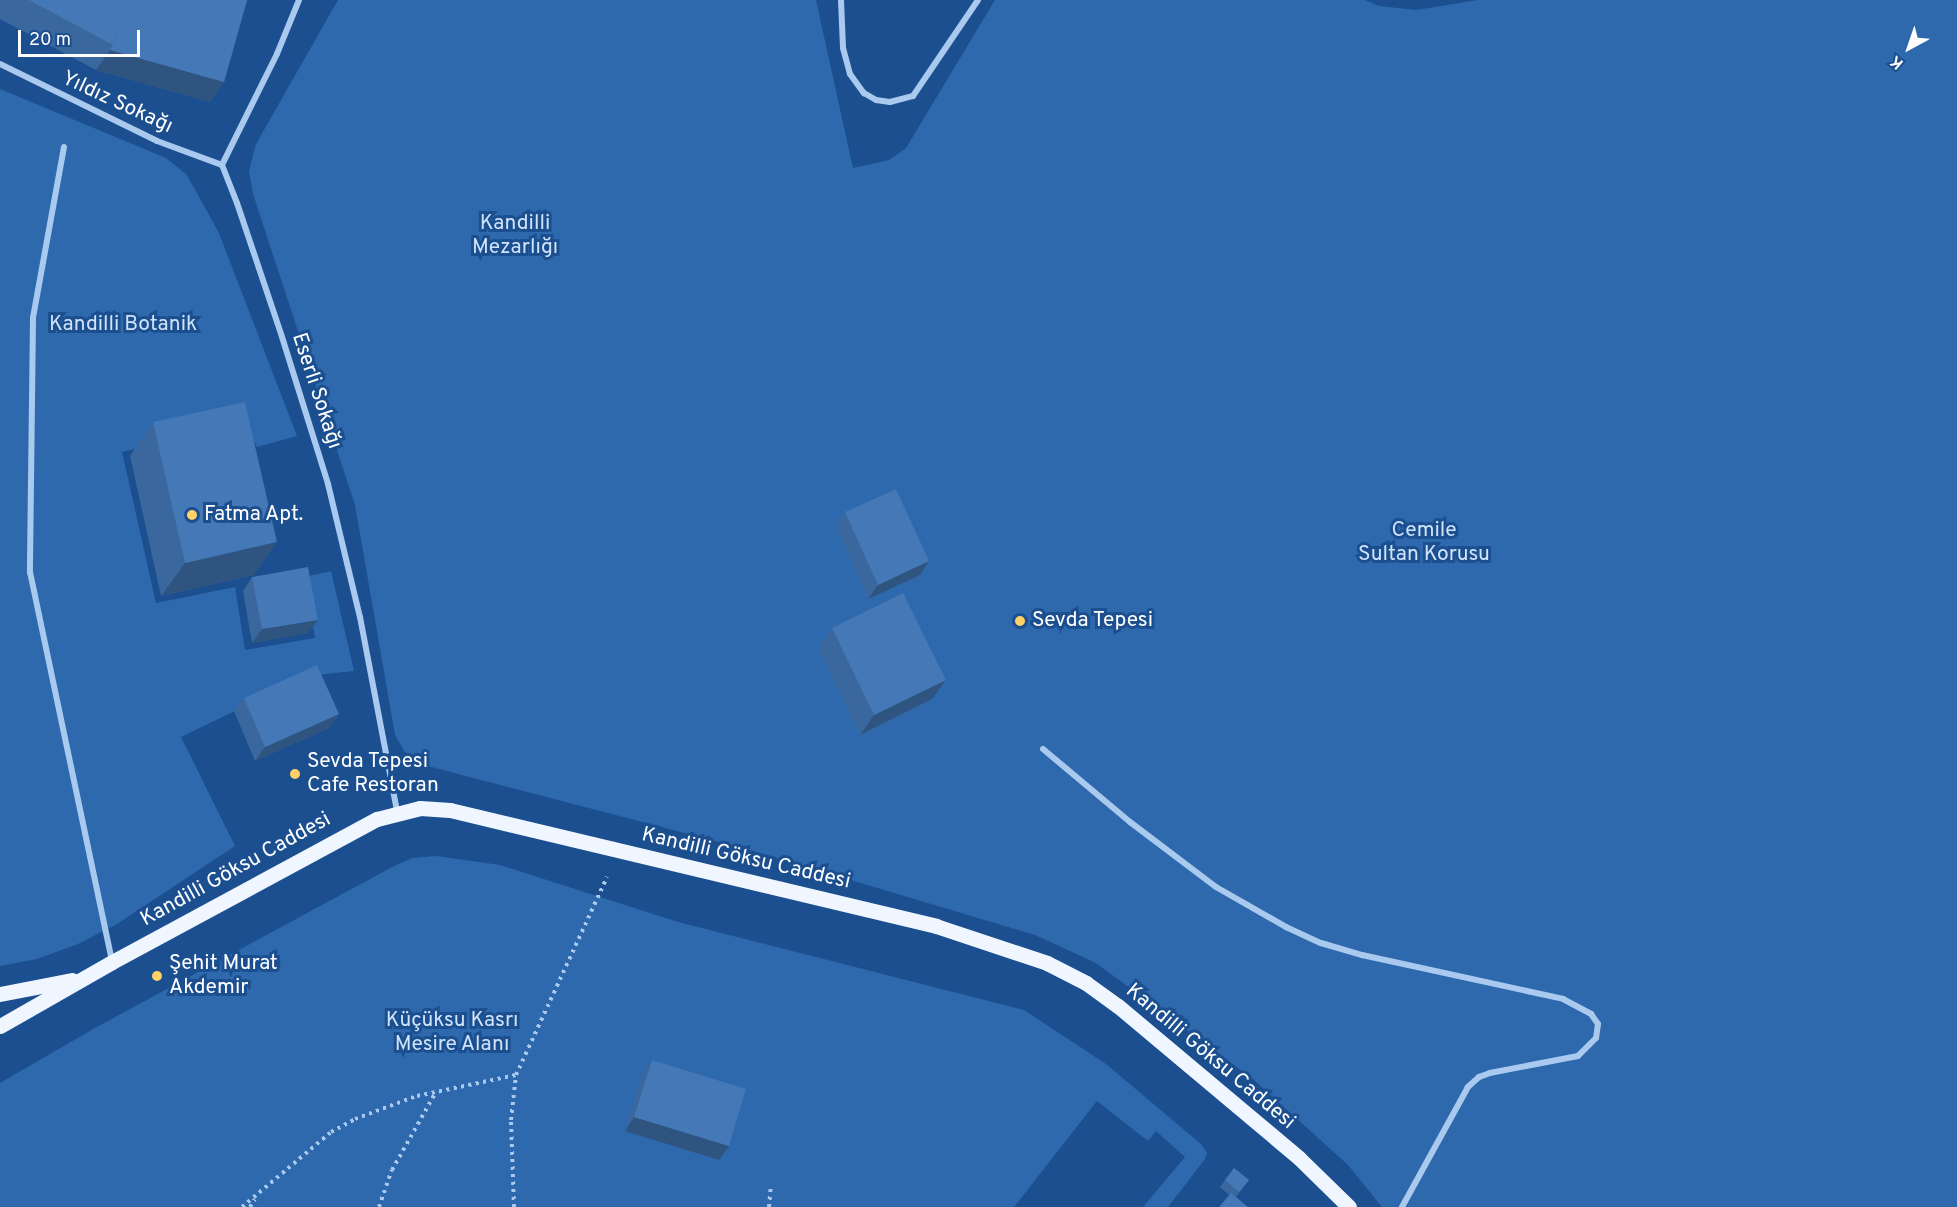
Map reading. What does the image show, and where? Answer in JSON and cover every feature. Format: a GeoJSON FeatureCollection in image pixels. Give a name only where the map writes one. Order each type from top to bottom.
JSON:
{"type":"FeatureCollection","features":[{"type":"Feature","properties":{"kind":"main road","name":"Kandilli Göksu Caddesi"},"geometry":{"type":"LineString","coordinates":[[0,1026],[349,832],[397,811],[420,808],[450,810],[936,926],[1047,963],[1086,983],[1118,1006],[1299,1158],[1349,1207]]}},
{"type":"Feature","properties":{"kind":"main road","name":"Kandilli Göksu Caddesi"},"geometry":{"type":"LineString","coordinates":[[0,993],[84,978]]}},
{"type":"Feature","properties":{"kind":"street"},"geometry":{"type":"LineString","coordinates":[[222,165],[277,54],[298,0]]}},
{"type":"Feature","properties":{"kind":"street"},"geometry":{"type":"LineString","coordinates":[[841,0],[843,48],[850,74],[864,93],[876,100],[890,102],[913,96],[978,0]]}},
{"type":"Feature","properties":{"kind":"street","name":"Yıldız Sokağı"},"geometry":{"type":"LineString","coordinates":[[0,64],[157,141],[222,165]]}},
{"type":"Feature","properties":{"kind":"street"},"geometry":{"type":"LineString","coordinates":[[64,147],[33,318],[30,572],[112,962]]}},
{"type":"Feature","properties":{"kind":"street","name":"Eserli Sokağı"},"geometry":{"type":"LineString","coordinates":[[222,165],[274,314],[328,484],[358,607],[397,811]]}},
{"type":"Feature","properties":{"kind":"street"},"geometry":{"type":"LineString","coordinates":[[1043,749],[1130,822],[1216,886],[1286,927],[1320,942],[1362,955],[1563,999],[1591,1014],[1598,1024],[1596,1038],[1578,1056],[1490,1073],[1479,1077],[1468,1088],[1402,1207]]}},
{"type":"Feature","properties":{"kind":"path"},"geometry":{"type":"LineString","coordinates":[[514,1207],[510,1120],[516,1075],[619,850]]}},
{"type":"Feature","properties":{"kind":"path"},"geometry":{"type":"LineString","coordinates":[[242,1207],[331,1132],[354,1119],[389,1105],[436,1092],[516,1075]]}},
{"type":"Feature","properties":{"kind":"path"},"geometry":{"type":"LineString","coordinates":[[379,1207],[396,1162],[436,1092]]}},
{"type":"Feature","properties":{"kind":"path"},"geometry":{"type":"LineString","coordinates":[[769,1207],[771,1185]]}},
{"type":"Feature","properties":{"kind":"path"},"geometry":{"type":"LineString","coordinates":[[250,1207],[257,1196]]}},
{"type":"Feature","properties":{"kind":"green space","name":"Cemile Sultan Korusu"},"geometry":{"type":"Polygon","coordinates":[[[338,0],[816,0],[853,168],[889,160],[906,148],[995,0],[1365,0],[1379,6],[1416,10],[1478,0],[1957,0],[1957,1207],[1382,1207],[1348,1165],[1253,1079],[1096,963],[1035,935],[750,850],[420,764],[404,751],[395,735],[355,505],[253,194],[249,171],[256,144],[338,0]]]}},
{"type":"Feature","properties":{"kind":"green space","name":"Kandilli Botanik"},"geometry":{"type":"Polygon","coordinates":[[[0,89],[166,158],[187,175],[219,233],[297,436],[257,447],[245,422],[122,452],[156,603],[235,587],[245,650],[315,638],[304,577],[331,571],[354,671],[307,676],[181,737],[235,846],[117,924],[78,944],[37,959],[0,966],[0,89]]]}},
{"type":"Feature","properties":{"kind":"green space","name":"Küçüksu Kasrı Mesire Alanı"},"geometry":{"type":"Polygon","coordinates":[[[436,856],[500,865],[678,922],[1024,1010],[1106,1064],[1201,1144],[1207,1153],[1205,1159],[1168,1207],[1143,1207],[1185,1157],[1156,1131],[1148,1141],[1097,1101],[1014,1207],[0,1207],[0,1083],[95,1028],[394,866],[412,858],[436,856]]]}},
{"type":"Feature","properties":{"kind":"building"},"geometry":{"type":"Polygon","coordinates":[[[29,0],[126,0],[113,45],[29,0]]]}},
{"type":"Feature","properties":{"kind":"building"},"geometry":{"type":"Polygon","coordinates":[[[126,0],[247,0],[224,82],[110,50],[126,0]]]}},
{"type":"Feature","properties":{"kind":"building"},"geometry":{"type":"Polygon","coordinates":[[[245,402],[277,542],[185,563],[153,422],[245,402]]]}},
{"type":"Feature","properties":{"kind":"building"},"geometry":{"type":"Polygon","coordinates":[[[896,489],[929,561],[878,585],[845,512],[896,489]]]}},
{"type":"Feature","properties":{"kind":"building"},"geometry":{"type":"Polygon","coordinates":[[[308,567],[318,620],[262,629],[252,577],[308,567]]]}},
{"type":"Feature","properties":{"kind":"building"},"geometry":{"type":"Polygon","coordinates":[[[903,593],[946,680],[874,715],[832,628],[903,593]]]}},
{"type":"Feature","properties":{"kind":"building"},"geometry":{"type":"Polygon","coordinates":[[[317,665],[339,714],[265,747],[244,698],[317,665]]]}},
{"type":"Feature","properties":{"kind":"building"},"geometry":{"type":"Polygon","coordinates":[[[652,1060],[746,1089],[729,1146],[634,1117],[652,1060]]]}},
{"type":"Feature","properties":{"kind":"building"},"geometry":{"type":"Polygon","coordinates":[[[1234,1168],[1249,1180],[1239,1192],[1225,1180],[1234,1168]]]}},
{"type":"Feature","properties":{"kind":"building"},"geometry":{"type":"Polygon","coordinates":[[[1231,1193],[1248,1207],[1219,1207],[1231,1193]]]}},
{"type":"Feature","properties":{"kind":"place","name":"Fatma Apt."},"geometry":{"type":"Point","coordinates":[192,515]}},
{"type":"Feature","properties":{"kind":"place","name":"Sevda Tepesi"},"geometry":{"type":"Point","coordinates":[1020,621]}},
{"type":"Feature","properties":{"kind":"place","name":"Sevda Tepesi Cafe Restoran"},"geometry":{"type":"Point","coordinates":[295,774]}},
{"type":"Feature","properties":{"kind":"place","name":"Şehit Murat Akdemir"},"geometry":{"type":"Point","coordinates":[157,976]}},
{"type":"Feature","properties":{"kind":"park label","name":"Kandilli Mezarlığı"},"geometry":{"type":"Point","coordinates":[515,236]}}]}
